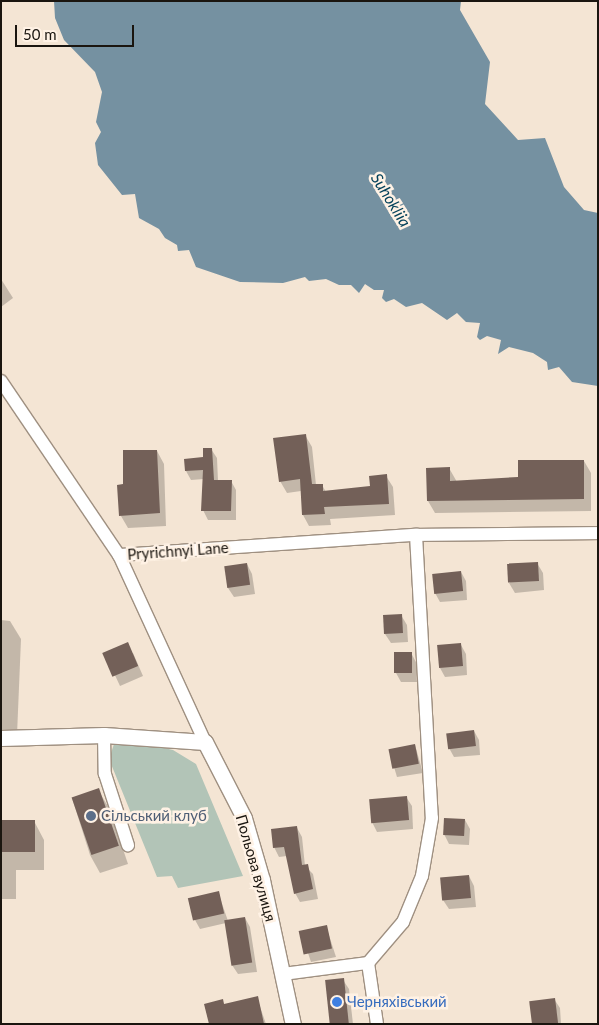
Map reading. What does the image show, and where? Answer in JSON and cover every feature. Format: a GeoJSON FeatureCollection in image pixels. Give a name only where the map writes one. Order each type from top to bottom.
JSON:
{"type":"FeatureCollection","features":[{"type":"Feature","properties":{"kind":"street","name":"Pryrichnyi Lane"},"geometry":{"type":"LineString","coordinates":[[1,381],[119,555],[416,535],[598,533]]}},
{"type":"Feature","properties":{"kind":"street"},"geometry":{"type":"LineString","coordinates":[[283,974],[368,963],[403,922],[422,876],[432,818],[416,535]]}},
{"type":"Feature","properties":{"kind":"street"},"geometry":{"type":"LineString","coordinates":[[1,738],[104,735],[205,742],[119,555]]}},
{"type":"Feature","properties":{"kind":"street"},"geometry":{"type":"LineString","coordinates":[[104,735],[105,774],[128,846]]}},
{"type":"Feature","properties":{"kind":"street","name":"Польова вулиця"},"geometry":{"type":"LineString","coordinates":[[205,742],[244,818],[283,974],[293,1024]]}},
{"type":"Feature","properties":{"kind":"street"},"geometry":{"type":"LineString","coordinates":[[368,963],[377,1024]]}},
{"type":"Feature","properties":{"kind":"green space"},"geometry":{"type":"Polygon","coordinates":[[[133,741],[173,750],[196,764],[243,876],[178,888],[172,876],[157,877],[109,759],[114,744],[133,741]]]}},
{"type":"Feature","properties":{"kind":"water","name":"Suhokliia"},"geometry":{"type":"Polygon","coordinates":[[[54,1],[461,1],[460,10],[490,62],[485,104],[518,140],[545,138],[564,187],[584,210],[598,213],[598,386],[572,382],[559,367],[548,370],[547,362],[533,353],[509,347],[498,354],[501,340],[487,336],[480,340],[477,337],[480,323],[466,322],[457,313],[447,320],[422,303],[406,307],[394,299],[386,302],[382,298],[384,290],[374,290],[365,284],[359,293],[351,285],[339,285],[326,279],[309,281],[305,277],[283,283],[240,282],[196,267],[189,250],[178,251],[177,245],[165,238],[159,229],[139,218],[135,194],[122,195],[98,165],[95,143],[101,132],[96,122],[102,92],[95,72],[64,40],[55,18],[54,1]]]}},
{"type":"Feature","properties":{"kind":"building"},"geometry":{"type":"Polygon","coordinates":[[[306,434],[312,484],[323,484],[323,491],[370,486],[369,476],[387,474],[389,504],[324,507],[325,514],[302,515],[300,479],[279,482],[273,438],[306,434]]]}},
{"type":"Feature","properties":{"kind":"building"},"geometry":{"type":"Polygon","coordinates":[[[203,448],[212,448],[214,480],[232,480],[231,511],[201,511],[203,470],[185,471],[184,459],[203,457],[203,448]]]}},
{"type":"Feature","properties":{"kind":"building"},"geometry":{"type":"Polygon","coordinates":[[[123,450],[157,450],[160,513],[119,516],[117,485],[123,484],[123,450]]]}},
{"type":"Feature","properties":{"kind":"building"},"geometry":{"type":"Polygon","coordinates":[[[518,460],[584,460],[584,499],[427,501],[426,468],[450,467],[450,481],[518,477],[518,460]]]}},
{"type":"Feature","properties":{"kind":"building"},"geometry":{"type":"Polygon","coordinates":[[[538,562],[539,581],[508,583],[507,564],[538,562]]]}},
{"type":"Feature","properties":{"kind":"building"},"geometry":{"type":"Polygon","coordinates":[[[247,563],[250,585],[227,588],[224,566],[247,563]]]}},
{"type":"Feature","properties":{"kind":"building"},"geometry":{"type":"Polygon","coordinates":[[[461,571],[463,591],[434,594],[432,574],[461,571]]]}},
{"type":"Feature","properties":{"kind":"building"},"geometry":{"type":"Polygon","coordinates":[[[402,614],[403,633],[384,634],[383,615],[402,614]]]}},
{"type":"Feature","properties":{"kind":"building"},"geometry":{"type":"Polygon","coordinates":[[[128,642],[138,666],[112,677],[102,653],[128,642]]]}},
{"type":"Feature","properties":{"kind":"building"},"geometry":{"type":"Polygon","coordinates":[[[461,643],[463,666],[439,668],[437,645],[461,643]]]}},
{"type":"Feature","properties":{"kind":"building"},"geometry":{"type":"Polygon","coordinates":[[[394,652],[412,652],[412,673],[394,673],[394,652]]]}},
{"type":"Feature","properties":{"kind":"building"},"geometry":{"type":"Polygon","coordinates":[[[474,730],[476,746],[448,749],[446,733],[474,730]]]}},
{"type":"Feature","properties":{"kind":"building"},"geometry":{"type":"Polygon","coordinates":[[[415,744],[419,764],[392,769],[388,749],[415,744]]]}},
{"type":"Feature","properties":{"kind":"building"},"geometry":{"type":"Polygon","coordinates":[[[99,788],[119,846],[91,855],[72,797],[99,788]]]}},
{"type":"Feature","properties":{"kind":"building"},"geometry":{"type":"Polygon","coordinates":[[[407,796],[409,820],[371,823],[369,799],[407,796]]]}},
{"type":"Feature","properties":{"kind":"building"},"geometry":{"type":"Polygon","coordinates":[[[444,818],[465,819],[464,836],[443,835],[444,818]]]}},
{"type":"Feature","properties":{"kind":"building"},"geometry":{"type":"Polygon","coordinates":[[[1,820],[35,820],[35,852],[1,852],[1,820]]]}},
{"type":"Feature","properties":{"kind":"building"},"geometry":{"type":"Polygon","coordinates":[[[297,826],[302,865],[308,864],[313,889],[294,894],[284,847],[273,848],[271,829],[297,826]]]}},
{"type":"Feature","properties":{"kind":"building"},"geometry":{"type":"Polygon","coordinates":[[[469,875],[471,898],[442,900],[440,878],[469,875]]]}},
{"type":"Feature","properties":{"kind":"building"},"geometry":{"type":"Polygon","coordinates":[[[219,891],[224,913],[193,921],[188,898],[219,891]]]}},
{"type":"Feature","properties":{"kind":"building"},"geometry":{"type":"Polygon","coordinates":[[[245,917],[252,962],[231,966],[224,920],[245,917]]]}},
{"type":"Feature","properties":{"kind":"building"},"geometry":{"type":"Polygon","coordinates":[[[327,925],[332,948],[304,955],[299,931],[327,925]]]}},
{"type":"Feature","properties":{"kind":"building","name":"Черняхівський"},"geometry":{"type":"Polygon","coordinates":[[[344,978],[349,1024],[330,1024],[325,980],[344,978]]]}},
{"type":"Feature","properties":{"kind":"building"},"geometry":{"type":"Polygon","coordinates":[[[258,996],[264,1024],[209,1024],[204,1004],[223,999],[224,1004],[258,996]]]}},
{"type":"Feature","properties":{"kind":"building"},"geometry":{"type":"Polygon","coordinates":[[[555,998],[558,1024],[532,1024],[529,1001],[555,998]]]}},
{"type":"Feature","properties":{"kind":"place","name":"Сільський клуб"},"geometry":{"type":"Point","coordinates":[91,816]}},
{"type":"Feature","properties":{"kind":"place","name":"Черняхівський"},"geometry":{"type":"Point","coordinates":[337,1002]}}]}
